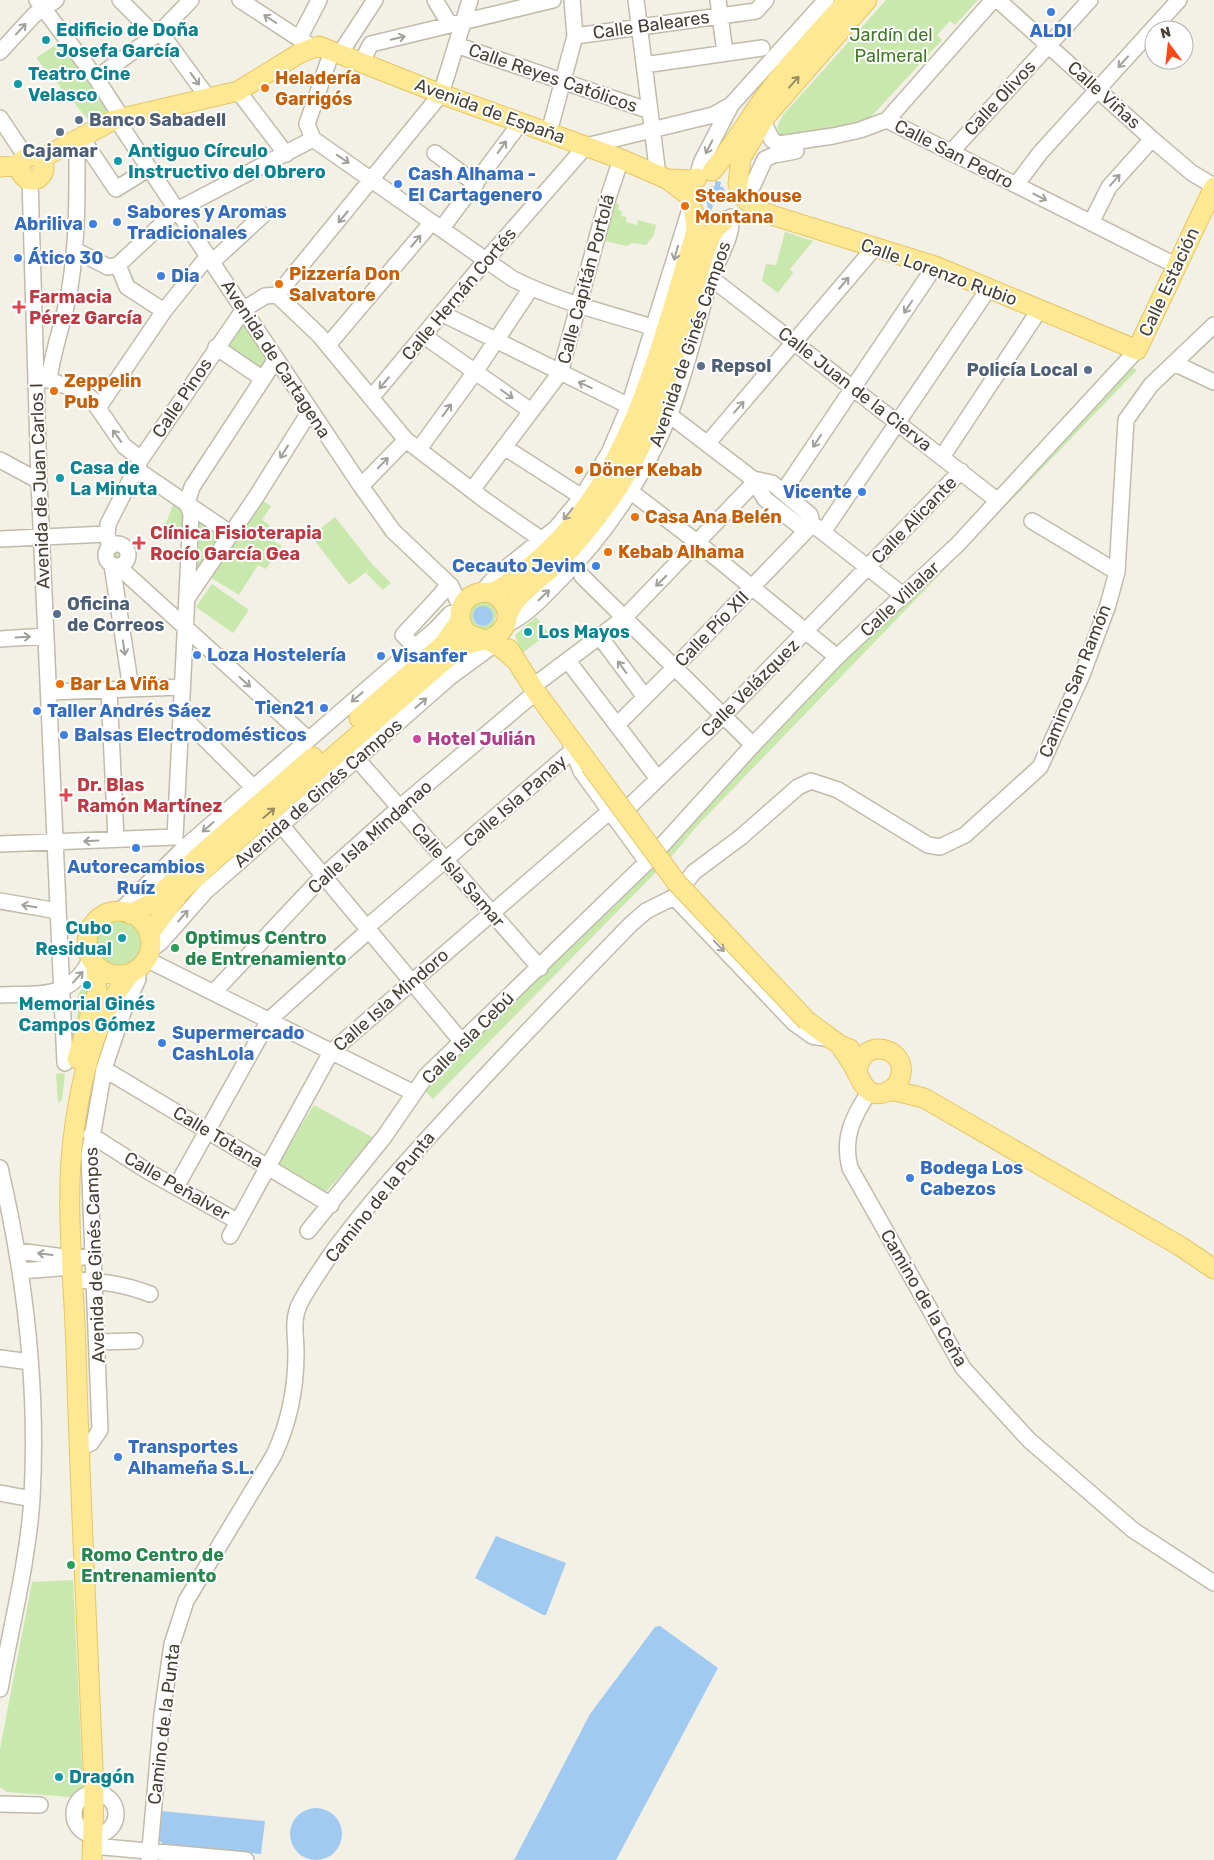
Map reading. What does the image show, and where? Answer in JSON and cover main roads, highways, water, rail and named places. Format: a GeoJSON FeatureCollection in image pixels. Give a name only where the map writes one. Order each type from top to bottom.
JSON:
{"type":"FeatureCollection","features":[{"type":"Feature","properties":{"kind":"main road"},"geometry":{"type":"LineString","coordinates":[[691,205],[690,188],[726,154],[746,121],[772,87],[848,0]]}},
{"type":"Feature","properties":{"kind":"main road"},"geometry":{"type":"LineString","coordinates":[[728,220],[741,204],[741,158],[763,121],[782,95],[867,0]]}},
{"type":"Feature","properties":{"kind":"main road","name":"Avenida de España"},"geometry":{"type":"LineString","coordinates":[[0,167],[32,166],[79,138],[120,119],[238,91],[306,42],[441,94],[622,159],[663,177]]}},
{"type":"Feature","properties":{"kind":"main road"},"geometry":{"type":"LineString","coordinates":[[663,177],[692,180],[704,174],[724,172],[731,175],[741,192]]}},
{"type":"Feature","properties":{"kind":"main road"},"geometry":{"type":"LineString","coordinates":[[663,177],[707,222],[728,220],[753,213],[768,214]]}},
{"type":"Feature","properties":{"kind":"main road","name":"Calle Estación"},"geometry":{"type":"LineString","coordinates":[[1137,350],[1214,186]]}},
{"type":"Feature","properties":{"kind":"main road","name":"Calle Lorenzo Rubio"},"geometry":{"type":"LineString","coordinates":[[741,192],[754,208],[768,214],[935,266],[1137,350]]}},
{"type":"Feature","properties":{"kind":"main road","name":"Avenida de Ginés Campos"},"geometry":{"type":"LineString","coordinates":[[484,593],[517,578],[570,530],[584,512],[617,458],[648,388],[694,238],[696,228],[691,205]]}},
{"type":"Feature","properties":{"kind":"main road","name":"Avenida de Ginés Campos"},"geometry":{"type":"LineString","coordinates":[[506,622],[520,594],[556,564],[598,516],[663,410],[709,239],[716,228],[728,220]]}},
{"type":"Feature","properties":{"kind":"main road"},"geometry":{"type":"LineString","coordinates":[[514,659],[487,641],[468,634],[461,613],[468,598],[484,593],[502,601],[509,648],[514,659],[578,752],[677,883],[807,1021],[835,1042],[865,1053],[878,1049],[891,1052],[899,1062],[901,1074],[896,1086],[884,1093],[870,1091],[863,1087],[856,1072],[835,1042]]}},
{"type":"Feature","properties":{"kind":"main road","name":"Avenida de Ginés Campos"},"geometry":{"type":"LineString","coordinates":[[125,913],[150,904],[207,849],[444,644],[461,613]]}},
{"type":"Feature","properties":{"kind":"main road"},"geometry":{"type":"LineString","coordinates":[[487,641],[496,636],[506,622]]}},
{"type":"Feature","properties":{"kind":"main road","name":"Avenida de Ginés Campos"},"geometry":{"type":"LineString","coordinates":[[93,1847],[94,1793],[72,1236],[73,1142],[78,1107],[94,1043],[113,997],[143,957],[180,892],[216,858],[461,646],[487,641]]}},
{"type":"Feature","properties":{"kind":"main road"},"geometry":{"type":"LineString","coordinates":[[125,913],[144,924],[143,957],[125,974],[109,974],[93,962],[87,943],[92,926],[106,914],[125,913]]}},
{"type":"Feature","properties":{"kind":"main road","name":"Avenida de Ginés Campos"},"geometry":{"type":"LineString","coordinates":[[72,1236],[64,1159],[67,1108],[75,1065],[97,994],[93,962]]}},
{"type":"Feature","properties":{"kind":"main road"},"geometry":{"type":"LineString","coordinates":[[856,1072],[857,1065],[865,1053]]}},
{"type":"Feature","properties":{"kind":"main road"},"geometry":{"type":"LineString","coordinates":[[901,1074],[924,1098],[1172,1241],[1214,1269]]}},
{"type":"Feature","properties":{"kind":"main road"},"geometry":{"type":"LineString","coordinates":[[891,1090],[924,1098]]}},
{"type":"Feature","properties":{"kind":"water"},"geometry":{"type":"Polygon","coordinates":[[[717,181],[721,182],[720,187],[723,187],[726,193],[722,197],[723,201],[710,200],[713,206],[711,211],[708,210],[707,203],[704,203],[703,198],[707,188],[715,186],[717,181]]]}},
{"type":"Feature","properties":{"kind":"water"},"geometry":{"type":"Polygon","coordinates":[[[483,606],[490,609],[493,616],[490,623],[483,626],[476,623],[473,616],[476,609],[483,606]]]}},
{"type":"Feature","properties":{"kind":"water"},"geometry":{"type":"Polygon","coordinates":[[[496,1536],[566,1563],[546,1615],[475,1578],[496,1536]]]}},
{"type":"Feature","properties":{"kind":"water"},"geometry":{"type":"Polygon","coordinates":[[[660,1626],[718,1668],[616,1860],[514,1860],[590,1714],[655,1627],[660,1626]]]}},
{"type":"Feature","properties":{"kind":"water"},"geometry":{"type":"Polygon","coordinates":[[[311,1808],[321,1808],[335,1815],[342,1829],[342,1839],[335,1853],[321,1860],[311,1860],[301,1856],[294,1849],[290,1839],[290,1829],[294,1819],[301,1812],[311,1808]]]}},
{"type":"Feature","properties":{"kind":"water"},"geometry":{"type":"Polygon","coordinates":[[[161,1811],[265,1821],[261,1854],[165,1846],[158,1839],[161,1811]]]}},
{"type":"Feature","properties":{"kind":"place","name":"ALDI"},"geometry":{"type":"Point","coordinates":[1051,12]}},
{"type":"Feature","properties":{"kind":"place","name":"Edificio de Doña Josefa García"},"geometry":{"type":"Point","coordinates":[46,40]}},
{"type":"Feature","properties":{"kind":"place","name":"Teatro Cine Velasco"},"geometry":{"type":"Point","coordinates":[18,84]}},
{"type":"Feature","properties":{"kind":"place","name":"Heladería Garrigós"},"geometry":{"type":"Point","coordinates":[265,88]}},
{"type":"Feature","properties":{"kind":"place","name":"Banco Sabadell"},"geometry":{"type":"Point","coordinates":[79,120]}},
{"type":"Feature","properties":{"kind":"place","name":"Cajamar"},"geometry":{"type":"Point","coordinates":[60,132]}},
{"type":"Feature","properties":{"kind":"place","name":"Antiguo Círculo Instructivo del Obrero"},"geometry":{"type":"Point","coordinates":[118,161]}},
{"type":"Feature","properties":{"kind":"place","name":"Cash Alhama - El Cartagenero"},"geometry":{"type":"Point","coordinates":[398,184]}},
{"type":"Feature","properties":{"kind":"place","name":"Steakhouse Montana"},"geometry":{"type":"Point","coordinates":[685,206]}},
{"type":"Feature","properties":{"kind":"place","name":"Sabores y Aromas Tradicionales"},"geometry":{"type":"Point","coordinates":[117,222]}},
{"type":"Feature","properties":{"kind":"place","name":"Abriliva"},"geometry":{"type":"Point","coordinates":[93,224]}},
{"type":"Feature","properties":{"kind":"place","name":"Ático 30"},"geometry":{"type":"Point","coordinates":[18,258]}},
{"type":"Feature","properties":{"kind":"place","name":"Dia"},"geometry":{"type":"Point","coordinates":[161,276]}},
{"type":"Feature","properties":{"kind":"place","name":"Pizzería Don Salvatore"},"geometry":{"type":"Point","coordinates":[279,284]}},
{"type":"Feature","properties":{"kind":"place","name":"Farmacia Pérez García"},"geometry":{"type":"Point","coordinates":[19,307]}},
{"type":"Feature","properties":{"kind":"place","name":"Repsol"},"geometry":{"type":"Point","coordinates":[701,366]}},
{"type":"Feature","properties":{"kind":"place","name":"Policía Local"},"geometry":{"type":"Point","coordinates":[1088,370]}},
{"type":"Feature","properties":{"kind":"place","name":"Zeppelin Pub"},"geometry":{"type":"Point","coordinates":[54,391]}},
{"type":"Feature","properties":{"kind":"place","name":"Döner Kebab"},"geometry":{"type":"Point","coordinates":[579,470]}},
{"type":"Feature","properties":{"kind":"place","name":"Casa de La Minuta"},"geometry":{"type":"Point","coordinates":[60,478]}},
{"type":"Feature","properties":{"kind":"place","name":"Vicente"},"geometry":{"type":"Point","coordinates":[862,492]}},
{"type":"Feature","properties":{"kind":"place","name":"Casa Ana Belén"},"geometry":{"type":"Point","coordinates":[635,517]}},
{"type":"Feature","properties":{"kind":"place","name":"Clínica Fisioterapia Rocío García Gea"},"geometry":{"type":"Point","coordinates":[139,543]}},
{"type":"Feature","properties":{"kind":"place","name":"Kebab Alhama"},"geometry":{"type":"Point","coordinates":[608,552]}},
{"type":"Feature","properties":{"kind":"place","name":"Cecauto Jevim"},"geometry":{"type":"Point","coordinates":[596,566]}},
{"type":"Feature","properties":{"kind":"place","name":"Oficina de Correos"},"geometry":{"type":"Point","coordinates":[57,614]}},
{"type":"Feature","properties":{"kind":"place","name":"Los Mayos"},"geometry":{"type":"Point","coordinates":[528,632]}},
{"type":"Feature","properties":{"kind":"place","name":"Loza Hostelería"},"geometry":{"type":"Point","coordinates":[197,655]}},
{"type":"Feature","properties":{"kind":"place","name":"Visanfer"},"geometry":{"type":"Point","coordinates":[381,656]}},
{"type":"Feature","properties":{"kind":"place","name":"Bar La Viña"},"geometry":{"type":"Point","coordinates":[60,684]}},
{"type":"Feature","properties":{"kind":"place","name":"Tien21"},"geometry":{"type":"Point","coordinates":[324,708]}},
{"type":"Feature","properties":{"kind":"place","name":"Taller Andrés Sáez"},"geometry":{"type":"Point","coordinates":[37,711]}},
{"type":"Feature","properties":{"kind":"place","name":"Balsas Electrodomésticos"},"geometry":{"type":"Point","coordinates":[64,735]}},
{"type":"Feature","properties":{"kind":"place","name":"Hotel Julián"},"geometry":{"type":"Point","coordinates":[417,739]}},
{"type":"Feature","properties":{"kind":"place","name":"Dr. Blas Ramón Martínez"},"geometry":{"type":"Point","coordinates":[66,795]}},
{"type":"Feature","properties":{"kind":"place","name":"Autorecambios Ruíz"},"geometry":{"type":"Point","coordinates":[136,848]}},
{"type":"Feature","properties":{"kind":"place","name":"Cubo Residual"},"geometry":{"type":"Point","coordinates":[122,938]}},
{"type":"Feature","properties":{"kind":"place","name":"Optimus Centro de Entrenamiento"},"geometry":{"type":"Point","coordinates":[175,948]}},
{"type":"Feature","properties":{"kind":"place","name":"Memorial Ginés Campos Gómez"},"geometry":{"type":"Point","coordinates":[87,985]}},
{"type":"Feature","properties":{"kind":"place","name":"Supermercado CashLola"},"geometry":{"type":"Point","coordinates":[162,1043]}},
{"type":"Feature","properties":{"kind":"place","name":"Bodega Los Cabezos"},"geometry":{"type":"Point","coordinates":[910,1178]}},
{"type":"Feature","properties":{"kind":"place","name":"Transportes Alhameña S.L."},"geometry":{"type":"Point","coordinates":[118,1457]}},
{"type":"Feature","properties":{"kind":"place","name":"Romo Centro de Entrenamiento"},"geometry":{"type":"Point","coordinates":[71,1565]}},
{"type":"Feature","properties":{"kind":"place","name":"Dragón"},"geometry":{"type":"Point","coordinates":[59,1777]}},
{"type":"Feature","properties":{"kind":"park label","name":"Jardín del Palmeral"},"geometry":{"type":"Point","coordinates":[891,45]}}]}
